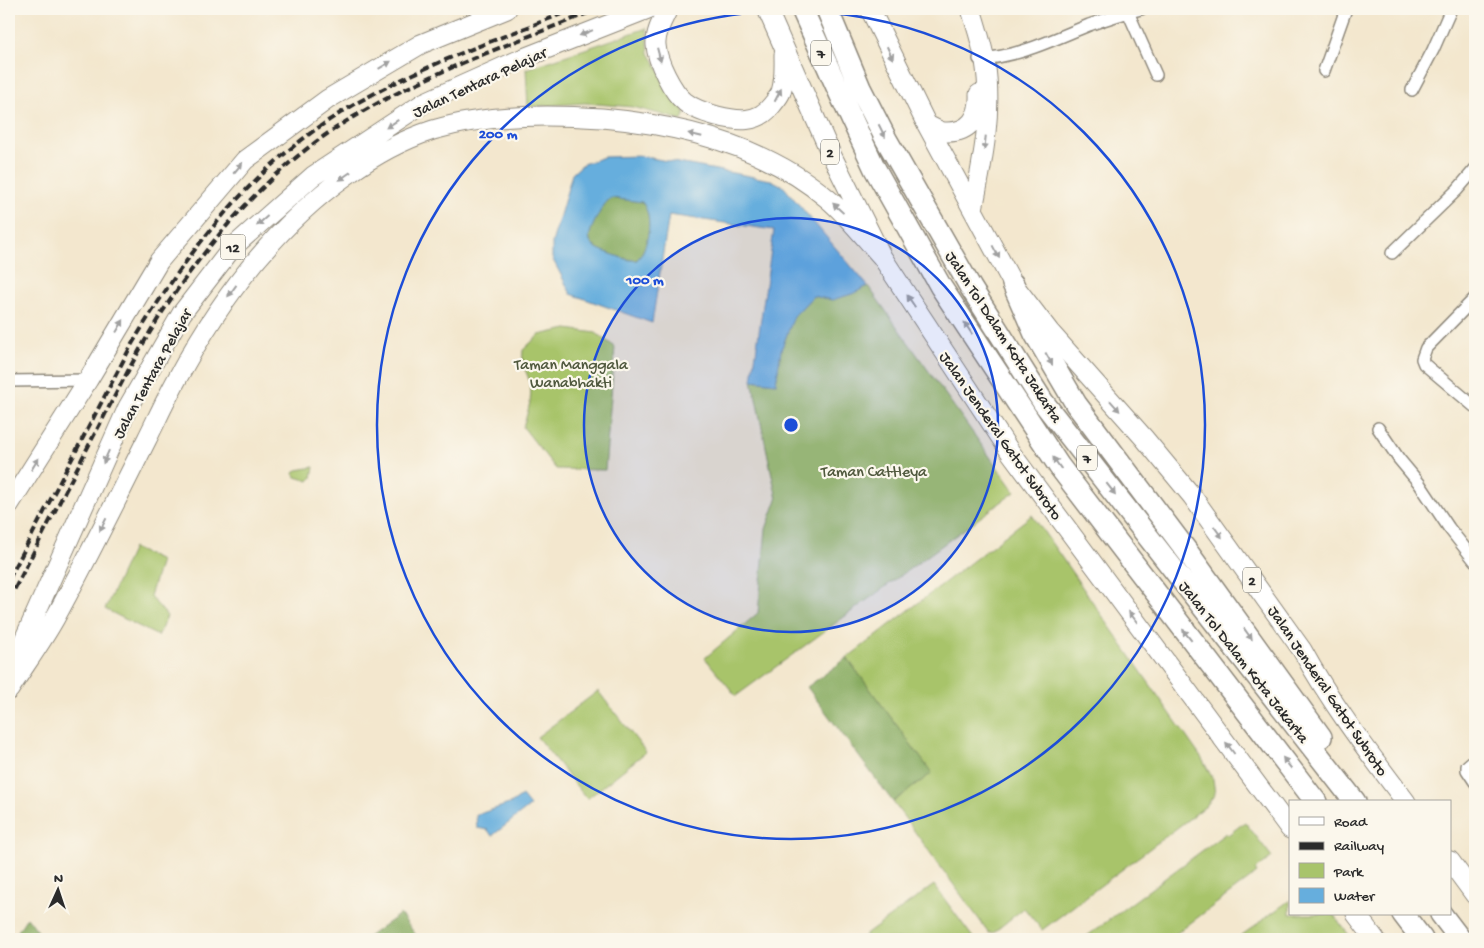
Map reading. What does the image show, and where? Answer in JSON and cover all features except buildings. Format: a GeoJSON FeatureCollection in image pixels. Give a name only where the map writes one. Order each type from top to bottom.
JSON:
{"type":"FeatureCollection","features":[{"type":"Feature","properties":{"kind":"highway"},"geometry":{"type":"LineString","coordinates":[[9,505],[88,380],[159,261],[245,160],[328,100],[421,44],[507,9]]}},
{"type":"Feature","properties":{"kind":"highway","name":"Jalan Tentara Pelajar"},"geometry":{"type":"LineString","coordinates":[[9,674],[128,407],[182,313],[232,248],[313,176],[425,102],[521,59],[648,9]]}},
{"type":"Feature","properties":{"kind":"highway"},"geometry":{"type":"LineString","coordinates":[[668,9],[661,22],[656,44],[659,59],[672,87],[685,103],[704,112],[744,121],[758,117],[769,110],[781,93],[784,71],[783,47]]}},
{"type":"Feature","properties":{"kind":"highway","name":"Jalan Jenderal Gatot Subroto"},"geometry":{"type":"LineString","coordinates":[[767,9],[831,154],[882,257],[1011,453],[1289,828]]}},
{"type":"Feature","properties":{"kind":"highway","name":"Jalan Tol Dalam Kota Jakarta"},"geometry":{"type":"LineString","coordinates":[[802,9],[840,96],[875,169],[941,287],[1059,466],[1314,800]]}},
{"type":"Feature","properties":{"kind":"highway","name":"Jalan Tol Dalam Kota Jakarta"},"geometry":{"type":"LineString","coordinates":[[827,9],[860,88],[890,147],[971,288],[1043,402],[1353,800]]}},
{"type":"Feature","properties":{"kind":"highway","name":"Jalan Jenderal Gatot Subroto"},"geometry":{"type":"LineString","coordinates":[[870,9],[927,125],[1013,284],[1049,332],[1144,438],[1192,496],[1302,650],[1353,732],[1404,800]]}},
{"type":"Feature","properties":{"kind":"highway"},"geometry":{"type":"LineString","coordinates":[[927,125],[944,132],[960,130],[969,125],[976,117],[981,59],[962,9]]}},
{"type":"Feature","properties":{"kind":"highway"},"geometry":{"type":"LineString","coordinates":[[971,9],[981,59],[988,113],[973,209]]}},
{"type":"Feature","properties":{"kind":"highway"},"geometry":{"type":"LineString","coordinates":[[9,690],[54,620],[176,380],[208,327],[254,263],[291,221],[319,195],[375,156],[405,141],[452,125],[515,117],[574,116],[605,118],[636,122],[692,134],[727,143],[772,161],[790,171],[843,212],[882,257]]}},
{"type":"Feature","properties":{"kind":"highway"},"geometry":{"type":"LineString","coordinates":[[313,176],[319,195]]}},
{"type":"Feature","properties":{"kind":"highway"},"geometry":{"type":"LineString","coordinates":[[1013,284],[1035,334],[1076,404],[1190,554],[1349,776],[1363,800]]}},
{"type":"Feature","properties":{"kind":"highway"},"geometry":{"type":"LineString","coordinates":[[1452,863],[1475,895]]}},
{"type":"Feature","properties":{"kind":"highway"},"geometry":{"type":"LineString","coordinates":[[1358,916],[1375,939]]}},
{"type":"Feature","properties":{"kind":"highway"},"geometry":{"type":"LineString","coordinates":[[1405,916],[1422,939]]}},
{"type":"Feature","properties":{"kind":"highway"},"geometry":{"type":"LineString","coordinates":[[1443,916],[1460,939]]}},
{"type":"Feature","properties":{"kind":"street"},"geometry":{"type":"LineString","coordinates":[[981,59],[1016,54],[1033,49],[1090,25],[1141,9]]}},
{"type":"Feature","properties":{"kind":"street"},"geometry":{"type":"LineString","coordinates":[[1324,71],[1346,9]]}},
{"type":"Feature","properties":{"kind":"street"},"geometry":{"type":"LineString","coordinates":[[1412,90],[1433,50],[1450,9]]}},
{"type":"Feature","properties":{"kind":"street"},"geometry":{"type":"LineString","coordinates":[[1128,12],[1156,74]]}},
{"type":"Feature","properties":{"kind":"street"},"geometry":{"type":"LineString","coordinates":[[1392,253],[1457,190],[1475,169]]}},
{"type":"Feature","properties":{"kind":"street"},"geometry":{"type":"LineString","coordinates":[[1475,298],[1426,348],[1422,359],[1424,364],[1475,407]]}},
{"type":"Feature","properties":{"kind":"street"},"geometry":{"type":"LineString","coordinates":[[9,381],[88,380]]}},
{"type":"Feature","properties":{"kind":"street"},"geometry":{"type":"LineString","coordinates":[[1378,428],[1475,562]]}},
{"type":"Feature","properties":{"kind":"street"},"geometry":{"type":"LineString","coordinates":[[1475,759],[1467,766],[1467,770],[1475,782]]}},
{"type":"Feature","properties":{"kind":"green space"},"geometry":{"type":"Polygon","coordinates":[[[647,28],[649,53],[685,113],[682,120],[633,107],[585,103],[528,107],[526,69],[647,28]]]}},
{"type":"Feature","properties":{"kind":"green space"},"geometry":{"type":"Polygon","coordinates":[[[611,198],[642,202],[646,208],[649,231],[645,247],[637,260],[603,251],[592,245],[590,241],[591,232],[597,217],[611,198]]]}},
{"type":"Feature","properties":{"kind":"green space","name":"Taman Cattleya"},"geometry":{"type":"Polygon","coordinates":[[[868,286],[1015,492],[736,696],[705,658],[758,613],[766,529],[777,499],[752,380],[776,383],[781,350],[794,316],[813,296],[841,297],[868,286]]]}},
{"type":"Feature","properties":{"kind":"green space","name":"Taman Manggala Wanabhakti"},"geometry":{"type":"Polygon","coordinates":[[[567,329],[596,333],[615,347],[605,470],[556,469],[523,427],[531,395],[529,379],[523,361],[523,350],[539,335],[567,329]]]}},
{"type":"Feature","properties":{"kind":"green space"},"geometry":{"type":"Polygon","coordinates":[[[314,467],[312,478],[309,481],[296,477],[294,473],[297,470],[314,467]]]}},
{"type":"Feature","properties":{"kind":"green space"},"geometry":{"type":"Polygon","coordinates":[[[1032,515],[1202,759],[1213,779],[1215,794],[1206,806],[1042,930],[1024,908],[993,933],[989,933],[893,802],[932,773],[847,658],[1032,515]]]}},
{"type":"Feature","properties":{"kind":"green space"},"geometry":{"type":"Polygon","coordinates":[[[133,548],[161,561],[150,596],[167,616],[158,636],[105,609],[133,548]]]}},
{"type":"Feature","properties":{"kind":"green space"},"geometry":{"type":"Polygon","coordinates":[[[847,658],[932,773],[893,802],[807,687],[847,658]]]}},
{"type":"Feature","properties":{"kind":"green space"},"geometry":{"type":"Polygon","coordinates":[[[598,691],[646,752],[587,799],[537,737],[598,691]]]}},
{"type":"Feature","properties":{"kind":"green space"},"geometry":{"type":"Polygon","coordinates":[[[1245,822],[1272,857],[1255,870],[1257,873],[1169,939],[1083,939],[1226,833],[1228,835],[1245,822]]]}},
{"type":"Feature","properties":{"kind":"green space"},"geometry":{"type":"Polygon","coordinates":[[[934,885],[974,939],[860,939],[934,885]]]}},
{"type":"Feature","properties":{"kind":"green space"},"geometry":{"type":"Polygon","coordinates":[[[1289,901],[1289,916],[1335,916],[1352,939],[1242,939],[1242,935],[1289,901]]]}},
{"type":"Feature","properties":{"kind":"green space"},"geometry":{"type":"Polygon","coordinates":[[[400,914],[419,939],[365,939],[400,914]]]}},
{"type":"Feature","properties":{"kind":"green space"},"geometry":{"type":"Polygon","coordinates":[[[27,917],[44,939],[13,939],[27,917]]]}},
{"type":"Feature","properties":{"kind":"water"},"geometry":{"type":"Polygon","coordinates":[[[640,156],[771,180],[783,186],[868,286],[852,294],[832,300],[813,296],[794,316],[781,350],[776,383],[752,380],[774,230],[669,215],[652,323],[571,294],[552,258],[552,243],[572,174],[583,164],[604,157],[640,156]],[[611,198],[601,209],[590,232],[589,237],[592,245],[602,251],[630,260],[637,260],[645,247],[649,231],[648,215],[642,202],[611,198]]]}},
{"type":"Feature","properties":{"kind":"water"},"geometry":{"type":"Polygon","coordinates":[[[522,796],[530,806],[492,836],[488,830],[477,828],[476,815],[512,803],[522,796]]]}},
{"type":"Feature","properties":{"kind":"railway"},"geometry":{"type":"LineString","coordinates":[[9,579],[132,344],[152,311],[197,248],[247,189],[305,137],[365,99],[453,57],[574,9]]}},
{"type":"Feature","properties":{"kind":"railway"},"geometry":{"type":"LineString","coordinates":[[9,600],[134,359],[153,327],[202,256],[246,204],[270,180],[322,137],[380,102],[472,59],[598,9]]}}]}
